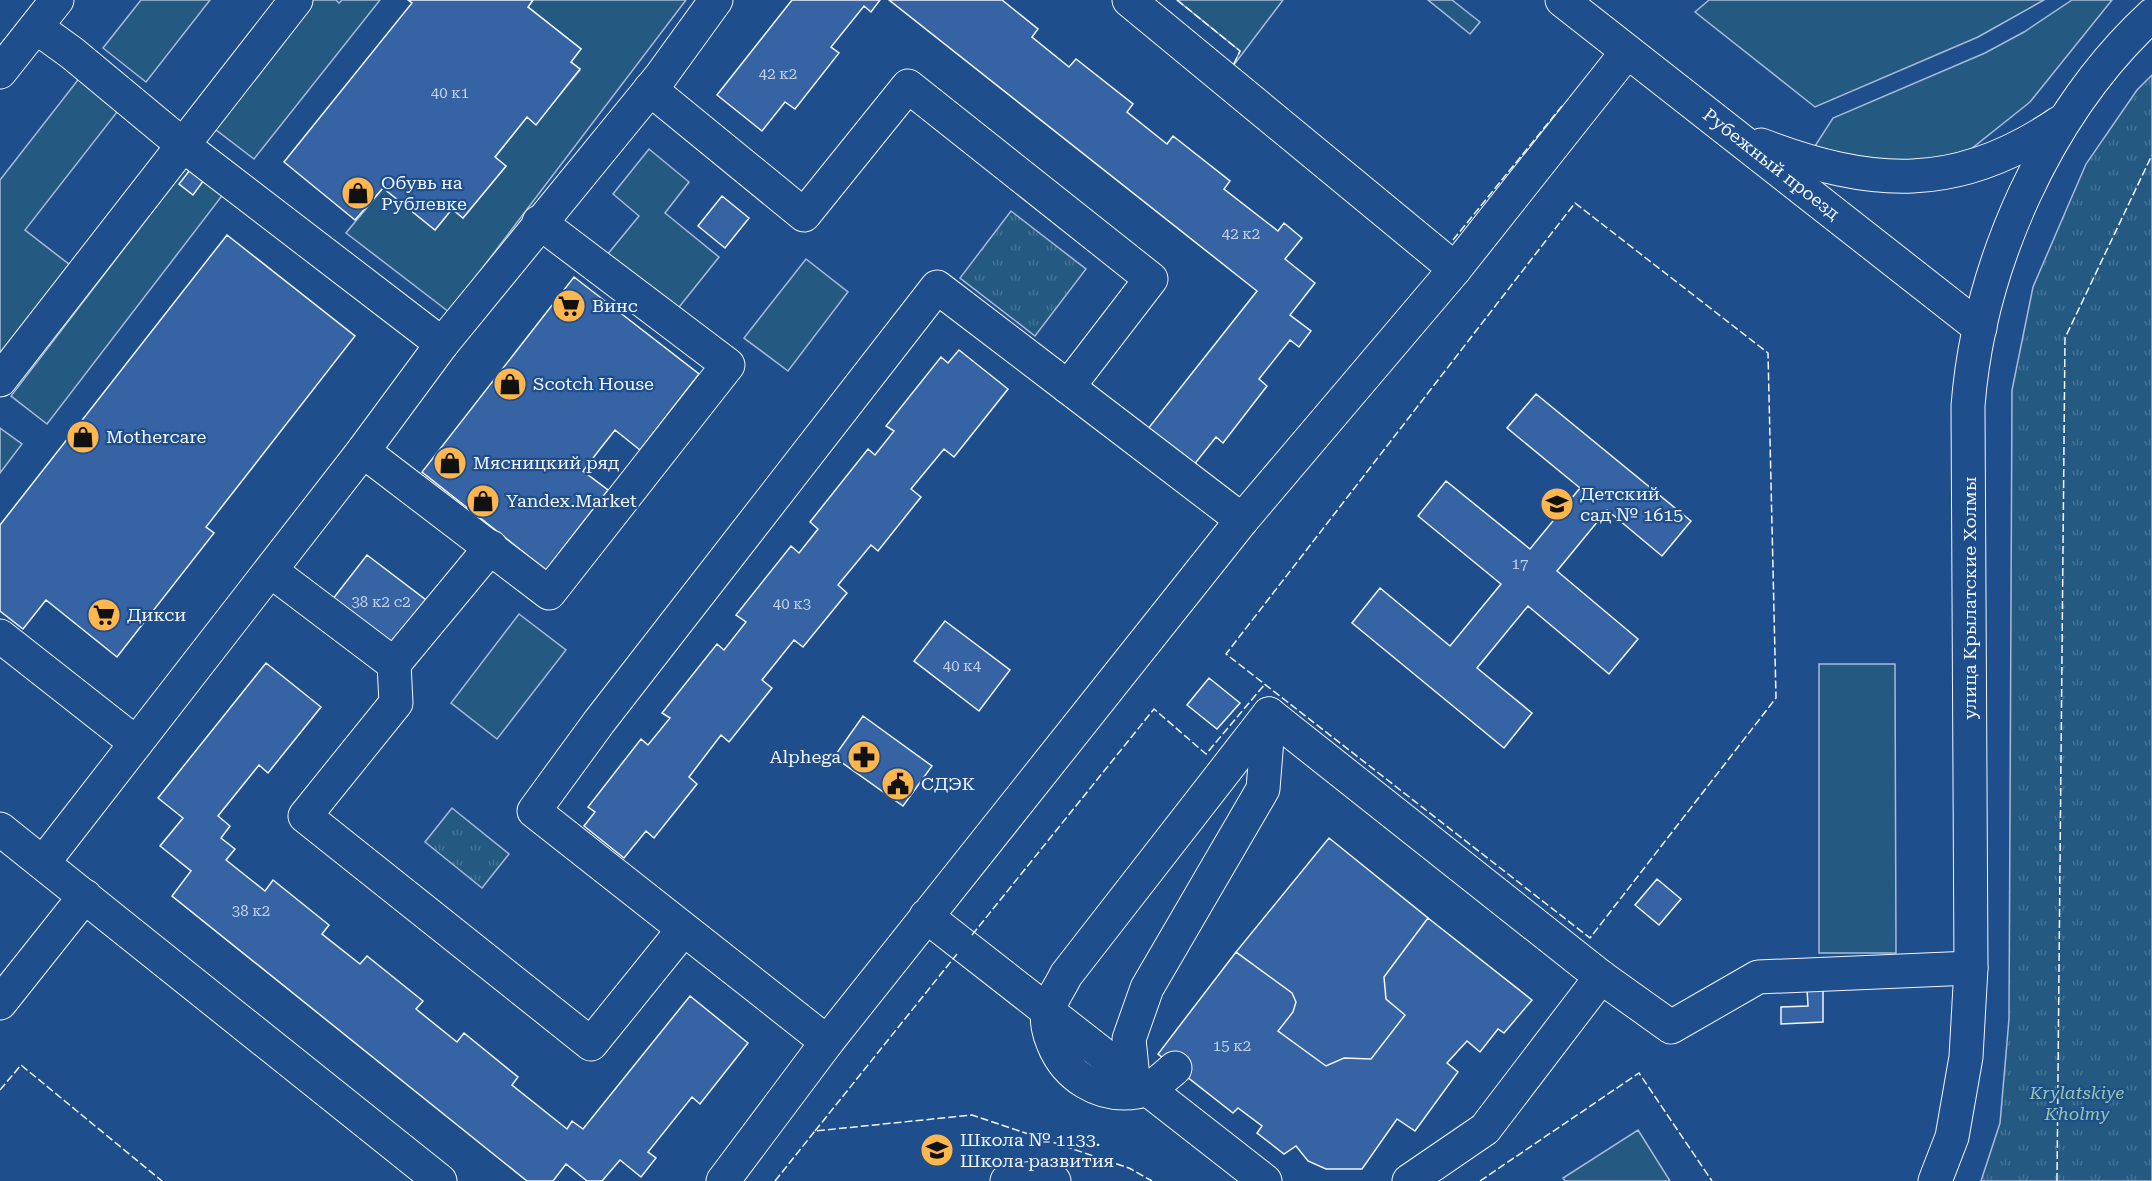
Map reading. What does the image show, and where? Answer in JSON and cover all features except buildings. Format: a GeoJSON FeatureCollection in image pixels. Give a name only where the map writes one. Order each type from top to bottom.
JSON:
{"type":"FeatureCollection","features":[{"type":"Feature","properties":{"kind":"street"},"geometry":{"type":"LineString","coordinates":[[0,72],[57,0]]}},
{"type":"Feature","properties":{"kind":"street"},"geometry":{"type":"LineString","coordinates":[[0,380],[296,0]]}},
{"type":"Feature","properties":{"kind":"street"},"geometry":{"type":"LineString","coordinates":[[43,862],[271,571],[442,344],[539,222],[650,89],[716,0]]}},
{"type":"Feature","properties":{"kind":"street"},"geometry":{"type":"LineString","coordinates":[[1129,0],[1455,269]]}},
{"type":"Feature","properties":{"kind":"street","name":"Рубежный проезд"},"geometry":{"type":"LineString","coordinates":[[1562,0],[1980,328]]}},
{"type":"Feature","properties":{"kind":"street","name":"улица Крылатские Холмы"},"geometry":{"type":"LineString","coordinates":[[1935,1181],[1952,1137],[1966,1057],[1971,968],[1968,406],[1971,368],[1980,328],[2020,202],[2040,162],[2066,117],[2120,48],[2152,15]]}},
{"type":"Feature","properties":{"kind":"street"},"geometry":{"type":"LineString","coordinates":[[36,27],[72,53],[184,146],[442,344]]}},
{"type":"Feature","properties":{"kind":"street"},"geometry":{"type":"LineString","coordinates":[[723,1181],[827,1042],[1242,520],[1455,269],[1628,52]]}},
{"type":"Feature","properties":{"kind":"street"},"geometry":{"type":"LineString","coordinates":[[650,89],[804,215],[908,86],[1150,279],[1068,387]]}},
{"type":"Feature","properties":{"kind":"street"},"geometry":{"type":"LineString","coordinates":[[1734,135],[1832,169],[1884,178],[1905,177],[1942,173],[1993,158],[2028,144],[2066,117]]}},
{"type":"Feature","properties":{"kind":"street"},"geometry":{"type":"LineString","coordinates":[[363,451],[549,593],[728,365],[539,222]]}},
{"type":"Feature","properties":{"kind":"street"},"geometry":{"type":"LineString","coordinates":[[827,1042],[534,811],[599,722],[936,287],[1242,520]]}},
{"type":"Feature","properties":{"kind":"street"},"geometry":{"type":"LineString","coordinates":[[491,547],[394,664],[396,703],[305,816],[591,1044],[683,930]]}},
{"type":"Feature","properties":{"kind":"street"},"geometry":{"type":"LineString","coordinates":[[271,571],[394,664]]}},
{"type":"Feature","properties":{"kind":"street"},"geometry":{"type":"LineString","coordinates":[[0,636],[136,743]]}},
{"type":"Feature","properties":{"kind":"street"},"geometry":{"type":"LineString","coordinates":[[1269,714],[1601,978],[1671,1027],[1758,977],[1971,968]]}},
{"type":"Feature","properties":{"kind":"street"},"geometry":{"type":"LineString","coordinates":[[1133,1078],[1129,1039],[1147,988],[1263,789],[1269,714]]}},
{"type":"Feature","properties":{"kind":"street"},"geometry":{"type":"LineString","coordinates":[[1175,1068],[1156,1084],[1138,1092],[1120,1093],[1100,1089],[1078,1078],[1060,1061],[1049,1035],[1048,1013],[1066,975],[1269,714]]}},
{"type":"Feature","properties":{"kind":"street"},"geometry":{"type":"LineString","coordinates":[[0,829],[440,1181]]}},
{"type":"Feature","properties":{"kind":"street"},"geometry":{"type":"LineString","coordinates":[[0,1003],[85,896]]}},
{"type":"Feature","properties":{"kind":"street"},"geometry":{"type":"LineString","coordinates":[[926,916],[1265,1181]]}},
{"type":"Feature","properties":{"kind":"street"},"geometry":{"type":"LineString","coordinates":[[1409,1181],[1485,1129],[1601,978]]}},
{"type":"Feature","properties":{"kind":"street"},"geometry":{"type":"LineString","coordinates":[[1007,1181],[1045,1177],[1054,1181]]}},
{"type":"Feature","properties":{"kind":"green space"},"geometry":{"type":"Polygon","coordinates":[[[141,0],[210,0],[146,82],[103,48],[141,0]]]}},
{"type":"Feature","properties":{"kind":"green space"},"geometry":{"type":"Polygon","coordinates":[[[311,0],[336,0],[339,3],[342,0],[380,0],[254,159],[211,126],[311,0]]]}},
{"type":"Feature","properties":{"kind":"green space"},"geometry":{"type":"Polygon","coordinates":[[[533,0],[686,0],[449,312],[346,233],[383,188],[435,230],[452,209],[463,218],[506,166],[495,157],[527,117],[536,124],[580,70],[571,62],[581,49],[528,7],[533,0]]]}},
{"type":"Feature","properties":{"kind":"green space"},"geometry":{"type":"Polygon","coordinates":[[[1177,0],[1283,0],[1233,66],[1240,51],[1177,0]]]}},
{"type":"Feature","properties":{"kind":"green space"},"geometry":{"type":"Polygon","coordinates":[[[1428,0],[1452,0],[1480,22],[1470,34],[1428,0]]]}},
{"type":"Feature","properties":{"kind":"green space"},"geometry":{"type":"Polygon","coordinates":[[[1709,0],[2044,0],[1978,37],[1815,107],[1695,12],[1709,0]]]}},
{"type":"Feature","properties":{"kind":"green space"},"geometry":{"type":"Polygon","coordinates":[[[2072,0],[2112,0],[2030,102],[1971,149],[1898,170],[1815,146],[1833,118],[1985,53],[2024,32],[2072,0]]]}},
{"type":"Feature","properties":{"kind":"green space","name":"Krylatskiye Kholmy"},"geometry":{"type":"Polygon","coordinates":[[[2152,75],[2152,1181],[1981,1181],[2000,1123],[2009,1019],[2012,390],[2033,287],[2086,164],[2137,90],[2152,75]]]}},
{"type":"Feature","properties":{"kind":"green space"},"geometry":{"type":"Polygon","coordinates":[[[81,76],[121,107],[25,230],[70,265],[0,355],[0,180],[81,76]]]}},
{"type":"Feature","properties":{"kind":"green space"},"geometry":{"type":"Polygon","coordinates":[[[649,149],[689,182],[665,213],[719,257],[676,311],[607,255],[639,216],[613,194],[649,149]]]}},
{"type":"Feature","properties":{"kind":"green space"},"geometry":{"type":"Polygon","coordinates":[[[192,160],[228,188],[47,424],[11,396],[192,160]]]}},
{"type":"Feature","properties":{"kind":"green space"},"geometry":{"type":"Polygon","coordinates":[[[1011,211],[1086,269],[1035,336],[960,278],[1011,211]]]}},
{"type":"Feature","properties":{"kind":"green space"},"geometry":{"type":"Polygon","coordinates":[[[806,259],[848,292],[788,371],[744,338],[806,259]]]}},
{"type":"Feature","properties":{"kind":"green space"},"geometry":{"type":"Polygon","coordinates":[[[0,428],[22,444],[0,473],[0,428]]]}},
{"type":"Feature","properties":{"kind":"green space"},"geometry":{"type":"Polygon","coordinates":[[[519,614],[566,650],[497,739],[451,703],[519,614]]]}},
{"type":"Feature","properties":{"kind":"green space"},"geometry":{"type":"Polygon","coordinates":[[[1819,664],[1895,664],[1896,953],[1819,953],[1819,664]]]}},
{"type":"Feature","properties":{"kind":"green space"},"geometry":{"type":"Polygon","coordinates":[[[452,808],[509,854],[482,888],[425,842],[452,808]]]}},
{"type":"Feature","properties":{"kind":"green space"},"geometry":{"type":"Polygon","coordinates":[[[1638,1130],[1670,1181],[1565,1181],[1563,1178],[1638,1130]]]}},
{"type":"Feature","properties":{"kind":"fence"},"geometry":{"type":"LineString","coordinates":[[1177,0],[1240,51],[1233,66]]}},
{"type":"Feature","properties":{"kind":"fence"},"geometry":{"type":"LineString","coordinates":[[1453,240],[1562,106]]}},
{"type":"Feature","properties":{"kind":"fence"},"geometry":{"type":"LineString","coordinates":[[2057,1181],[2065,338],[2152,155]]}},
{"type":"Feature","properties":{"kind":"fence"},"geometry":{"type":"LineString","coordinates":[[1575,203],[1768,353],[1776,698],[1590,938],[1226,654],[1575,203]]}},
{"type":"Feature","properties":{"kind":"fence"},"geometry":{"type":"LineString","coordinates":[[972,935],[1154,709],[1206,754],[1265,684]]}},
{"type":"Feature","properties":{"kind":"fence"},"geometry":{"type":"LineString","coordinates":[[815,1131],[957,954]]}},
{"type":"Feature","properties":{"kind":"fence"},"geometry":{"type":"LineString","coordinates":[[0,1090],[21,1065],[162,1181]]}},
{"type":"Feature","properties":{"kind":"fence"},"geometry":{"type":"LineString","coordinates":[[1480,1181],[1639,1073],[1712,1181]]}},
{"type":"Feature","properties":{"kind":"fence"},"geometry":{"type":"LineString","coordinates":[[775,1181],[815,1131],[972,1115],[1129,1168],[1152,1181]]}},
{"type":"Feature","properties":{"kind":"place","name":"Обувь на Рублевке"},"geometry":{"type":"Point","coordinates":[358,193]}},
{"type":"Feature","properties":{"kind":"place","name":"Винс"},"geometry":{"type":"Point","coordinates":[569,306]}},
{"type":"Feature","properties":{"kind":"place","name":"Scotch House"},"geometry":{"type":"Point","coordinates":[510,384]}},
{"type":"Feature","properties":{"kind":"place","name":"Mothercare"},"geometry":{"type":"Point","coordinates":[83,437]}},
{"type":"Feature","properties":{"kind":"place","name":"Мясницкий ряд"},"geometry":{"type":"Point","coordinates":[450,463]}},
{"type":"Feature","properties":{"kind":"place","name":"Yandex.Market"},"geometry":{"type":"Point","coordinates":[483,501]}},
{"type":"Feature","properties":{"kind":"place","name":"Детский сад № 1615"},"geometry":{"type":"Point","coordinates":[1557,504]}},
{"type":"Feature","properties":{"kind":"place","name":"Дикси"},"geometry":{"type":"Point","coordinates":[104,615]}},
{"type":"Feature","properties":{"kind":"place","name":"Alphega"},"geometry":{"type":"Point","coordinates":[864,757]}},
{"type":"Feature","properties":{"kind":"place","name":"СДЭК"},"geometry":{"type":"Point","coordinates":[898,784]}},
{"type":"Feature","properties":{"kind":"place","name":"Школа № 1133. Школа развития"},"geometry":{"type":"Point","coordinates":[937,1150]}}]}
